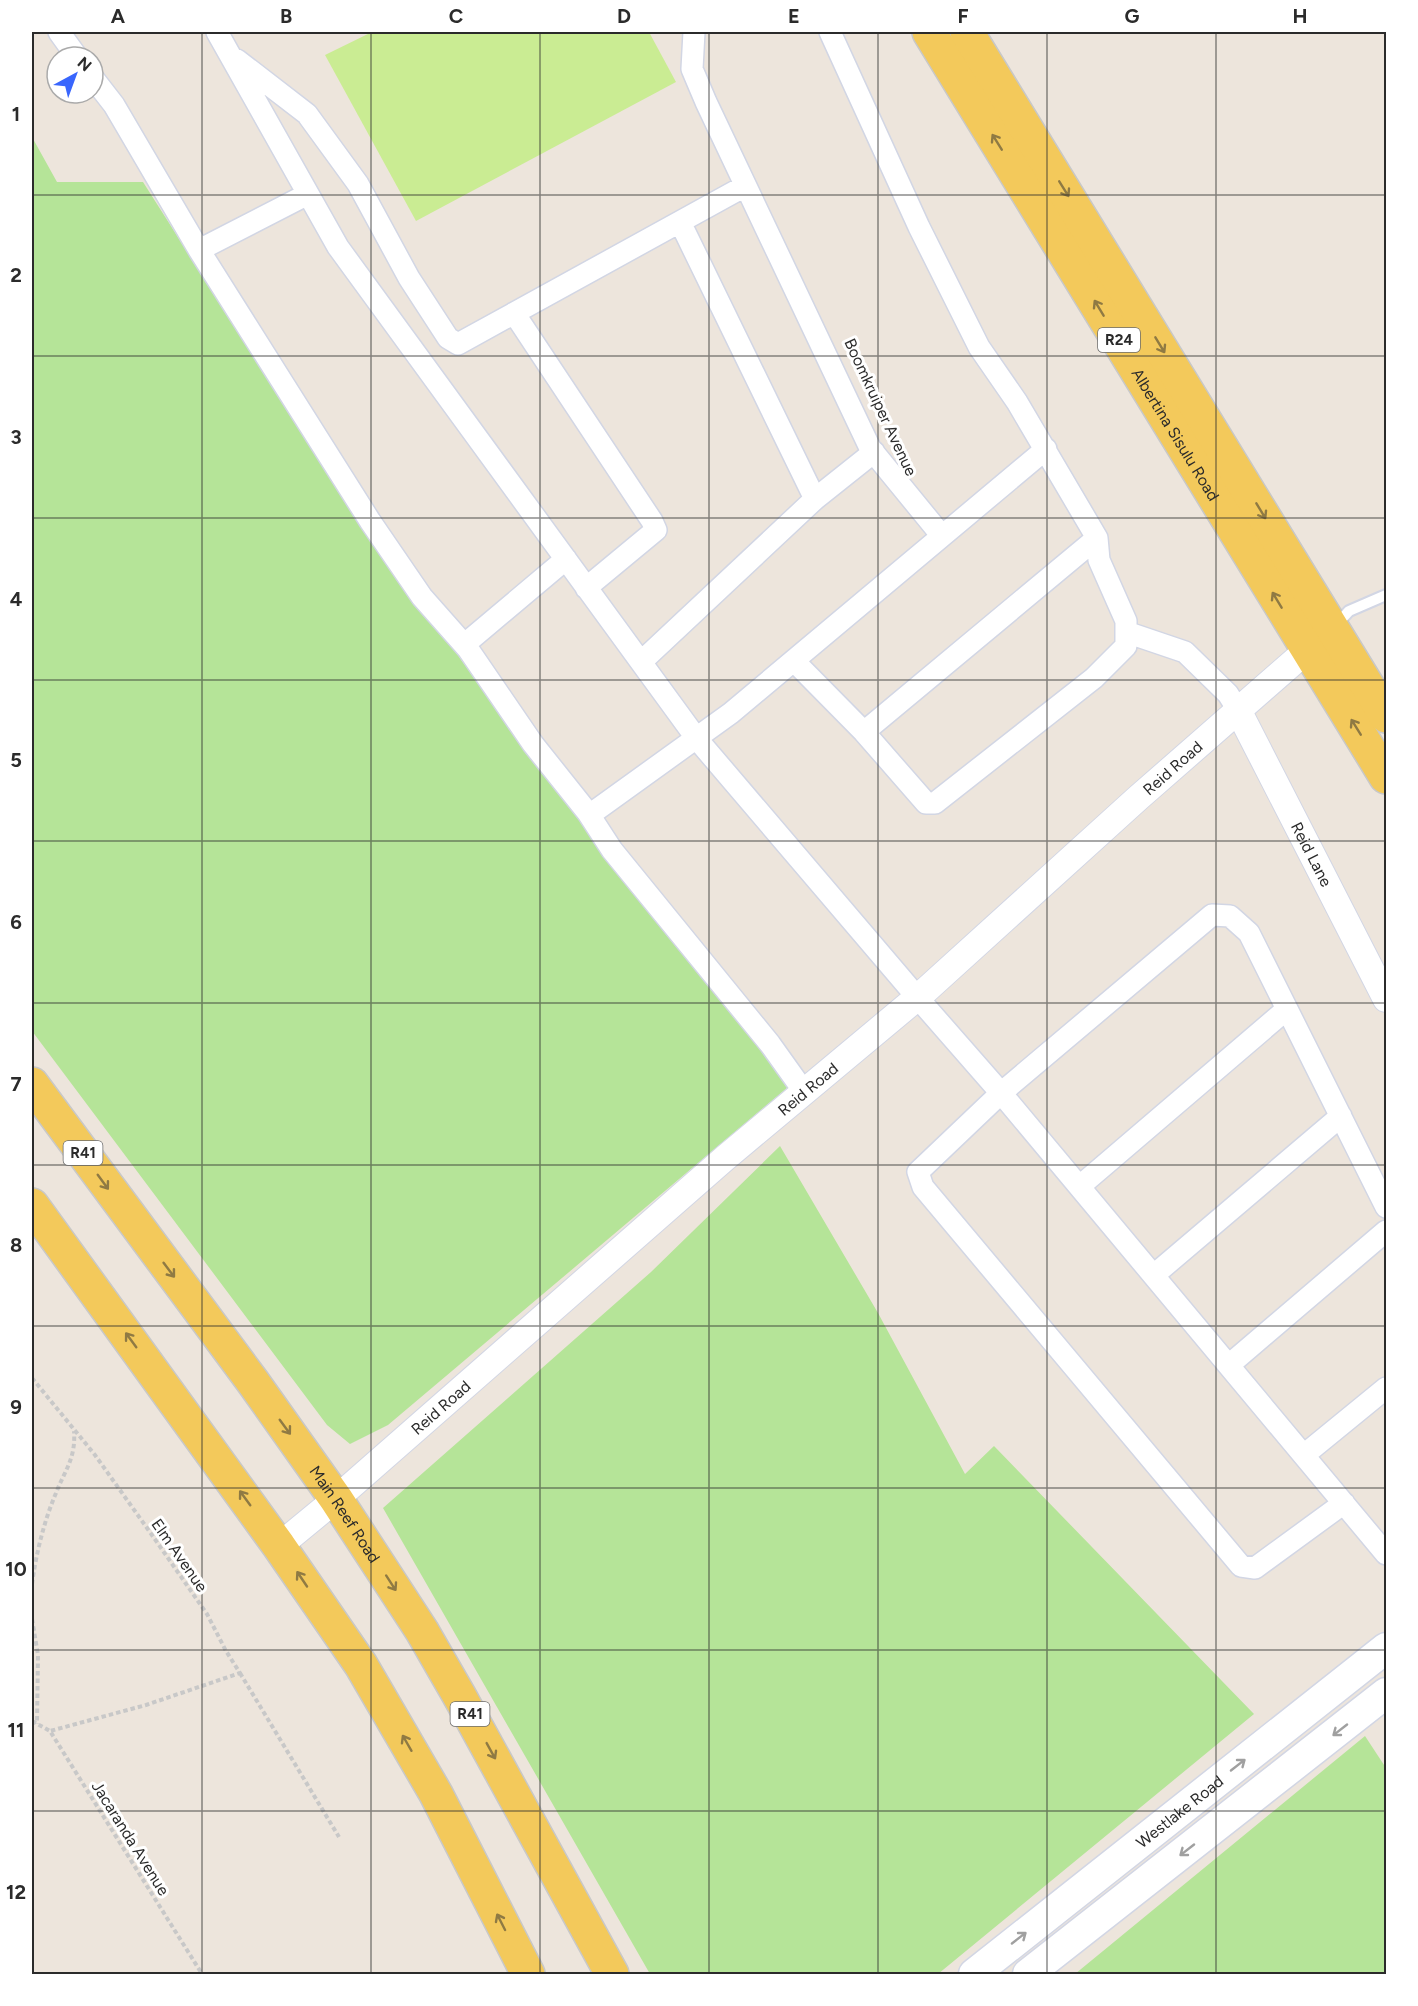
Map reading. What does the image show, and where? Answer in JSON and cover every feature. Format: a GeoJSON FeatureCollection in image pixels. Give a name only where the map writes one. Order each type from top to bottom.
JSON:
{"type":"FeatureCollection","features":[{"type":"Feature","properties":{"kind":"main road","name":"Albertina Sisulu Road"},"geometry":{"type":"LineString","coordinates":[[929,32],[1386,777]]}},
{"type":"Feature","properties":{"kind":"main road","name":"Albertina Sisulu Road"},"geometry":{"type":"LineString","coordinates":[[967,32],[1386,717]]}},
{"type":"Feature","properties":{"kind":"main road","name":"Main Reef Road"},"geometry":{"type":"LineString","coordinates":[[32,1084],[253,1382],[336,1499],[422,1631],[612,1974]]}},
{"type":"Feature","properties":{"kind":"main road"},"geometry":{"type":"LineString","coordinates":[[32,1205],[279,1546],[361,1665],[436,1794],[528,1974]]}},
{"type":"Feature","properties":{"kind":"main road","name":"Westlake Road"},"geometry":{"type":"LineString","coordinates":[[974,1974],[1386,1648]]}},
{"type":"Feature","properties":{"kind":"main road"},"geometry":{"type":"LineString","coordinates":[[1028,1974],[1386,1694]]}},
{"type":"Feature","properties":{"kind":"street"},"geometry":{"type":"LineString","coordinates":[[59,32],[68,45]]}},
{"type":"Feature","properties":{"kind":"street"},"geometry":{"type":"LineString","coordinates":[[217,32],[338,247],[697,739],[917,998],[1002,1093],[1386,1554]]}},
{"type":"Feature","properties":{"kind":"street"},"geometry":{"type":"LineString","coordinates":[[694,32],[692,69],[745,186],[874,452],[942,536]]}},
{"type":"Feature","properties":{"kind":"street"},"geometry":{"type":"LineString","coordinates":[[794,661],[864,732],[926,802],[935,803],[1094,678],[1126,646],[1126,621],[1100,560],[1097,538],[1017,402],[978,347],[919,227],[830,32]]}},
{"type":"Feature","properties":{"kind":"street"},"geometry":{"type":"LineString","coordinates":[[229,54],[307,114],[358,184],[409,278],[447,338],[458,344],[745,186]]}},
{"type":"Feature","properties":{"kind":"street"},"geometry":{"type":"LineString","coordinates":[[105,93],[370,521],[422,597],[465,645],[533,744],[588,813],[612,850],[770,1044],[805,1093]]}},
{"type":"Feature","properties":{"kind":"street"},"geometry":{"type":"LineString","coordinates":[[200,250],[308,194]]}},
{"type":"Feature","properties":{"kind":"street"},"geometry":{"type":"LineString","coordinates":[[680,222],[815,499]]}},
{"type":"Feature","properties":{"kind":"street"},"geometry":{"type":"LineString","coordinates":[[514,313],[656,530],[586,588]]}},
{"type":"Feature","properties":{"kind":"street"},"geometry":{"type":"LineString","coordinates":[[595,811],[731,713],[1046,449]]}},
{"type":"Feature","properties":{"kind":"street"},"geometry":{"type":"LineString","coordinates":[[641,662],[815,499],[874,452]]}},
{"type":"Feature","properties":{"kind":"street"},"geometry":{"type":"LineString","coordinates":[[864,732],[1097,538]]}},
{"type":"Feature","properties":{"kind":"street"},"geometry":{"type":"LineString","coordinates":[[465,645],[566,559]]}},
{"type":"Feature","properties":{"kind":"street","name":"Reid Road"},"geometry":{"type":"LineString","coordinates":[[279,1546],[336,1499],[717,1166],[917,998],[1238,710],[1333,628]]}},
{"type":"Feature","properties":{"kind":"street"},"geometry":{"type":"LineString","coordinates":[[1126,632],[1185,652],[1228,694],[1238,710]]}},
{"type":"Feature","properties":{"kind":"street","name":"Reid Lane"},"geometry":{"type":"LineString","coordinates":[[1238,710],[1386,999]]}},
{"type":"Feature","properties":{"kind":"street"},"geometry":{"type":"LineString","coordinates":[[1344,1503],[1255,1568],[1241,1566],[922,1187],[918,1172],[1002,1093],[1212,915],[1230,916],[1249,933],[1386,1208]]}},
{"type":"Feature","properties":{"kind":"street"},"geometry":{"type":"LineString","coordinates":[[1080,1186],[1287,1009]]}},
{"type":"Feature","properties":{"kind":"street"},"geometry":{"type":"LineString","coordinates":[[1154,1275],[1341,1116]]}},
{"type":"Feature","properties":{"kind":"street"},"geometry":{"type":"LineString","coordinates":[[1229,1365],[1386,1231]]}},
{"type":"Feature","properties":{"kind":"street"},"geometry":{"type":"LineString","coordinates":[[1304,1455],[1386,1388]]}},
{"type":"Feature","properties":{"kind":"lane"},"geometry":{"type":"LineString","coordinates":[[1333,628],[1349,611],[1386,595]]}},
{"type":"Feature","properties":{"kind":"path","name":"Elm Avenue"},"geometry":{"type":"LineString","coordinates":[[32,1378],[94,1455],[207,1614],[226,1651],[339,1837]]}},
{"type":"Feature","properties":{"kind":"path"},"geometry":{"type":"LineString","coordinates":[[32,1584],[47,1519],[56,1492],[73,1456],[74,1430]]}},
{"type":"Feature","properties":{"kind":"path"},"geometry":{"type":"LineString","coordinates":[[32,1619],[38,1654],[37,1724]]}},
{"type":"Feature","properties":{"kind":"path"},"geometry":{"type":"LineString","coordinates":[[50,1731],[146,1705],[240,1673]]}},
{"type":"Feature","properties":{"kind":"path","name":"Jacaranda Avenue"},"geometry":{"type":"LineString","coordinates":[[32,1721],[50,1731],[202,1974]]}},
{"type":"Feature","properties":{"kind":"green space"},"geometry":{"type":"Polygon","coordinates":[[[372,32],[649,32],[676,82],[416,221],[325,55],[372,32]]]}},
{"type":"Feature","properties":{"kind":"green space"},"geometry":{"type":"Polygon","coordinates":[[[32,137],[57,182],[143,182],[336,486],[542,772],[651,912],[794,1082],[388,1425],[350,1444],[327,1425],[32,1031],[32,137]]]}},
{"type":"Feature","properties":{"kind":"green space"},"geometry":{"type":"Polygon","coordinates":[[[780,1146],[878,1313],[965,1474],[994,1446],[1254,1714],[938,1974],[650,1974],[383,1508],[651,1272],[780,1146]]]}},
{"type":"Feature","properties":{"kind":"green space"},"geometry":{"type":"Polygon","coordinates":[[[1365,1736],[1386,1768],[1386,1974],[1075,1974],[1365,1736]]]}}]}
